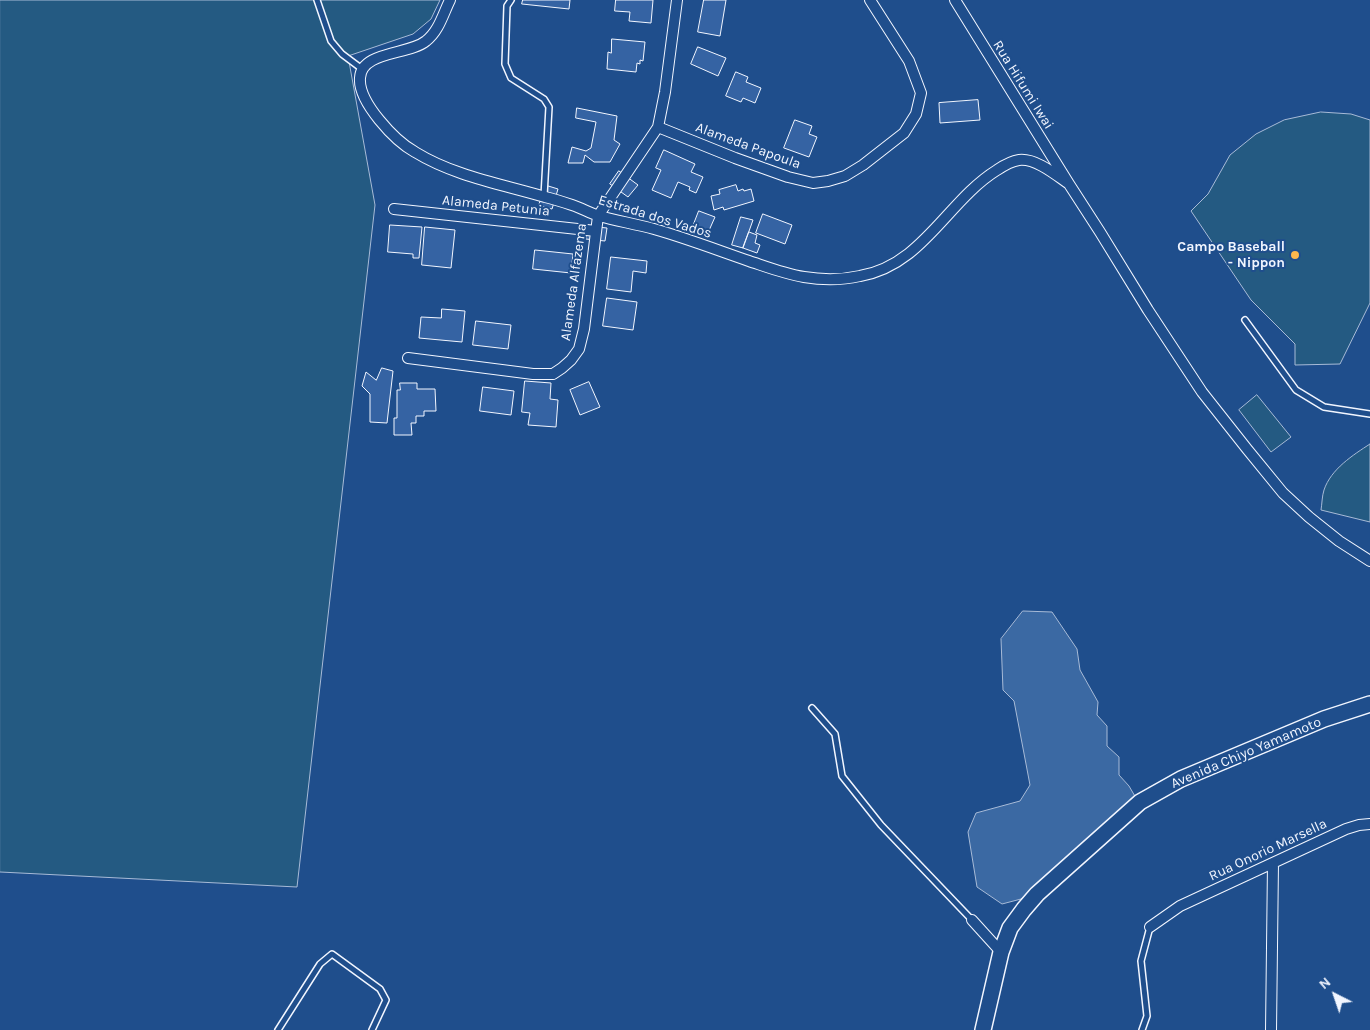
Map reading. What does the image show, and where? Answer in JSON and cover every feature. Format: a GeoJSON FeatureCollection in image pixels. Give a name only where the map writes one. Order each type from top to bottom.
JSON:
{"type":"FeatureCollection","features":[{"type":"Feature","properties":{"kind":"street"},"geometry":{"type":"LineString","coordinates":[[362,69],[376,58],[412,48],[428,40],[437,29],[450,0]]}},
{"type":"Feature","properties":{"kind":"street"},"geometry":{"type":"LineString","coordinates":[[598,216],[658,127],[665,92],[677,0]]}},
{"type":"Feature","properties":{"kind":"street","name":"Alameda Papoula"},"geometry":{"type":"LineString","coordinates":[[658,127],[734,158],[788,177],[813,183],[845,176],[863,165],[904,133],[916,114],[921,93],[908,60],[870,0]]}},
{"type":"Feature","properties":{"kind":"street","name":"Rua Hifumi Iwai"},"geometry":{"type":"LineString","coordinates":[[955,0],[1148,310],[1202,392],[1283,493],[1339,542],[1370,561]]}},
{"type":"Feature","properties":{"kind":"street","name":"Estrada dos Vados"},"geometry":{"type":"LineString","coordinates":[[362,69],[361,87],[380,122],[397,140],[413,152],[432,162],[467,176],[544,196],[598,216],[654,230],[803,277],[842,279],[862,276],[882,270],[901,260],[921,244],[968,193],[988,176],[1003,166],[1019,160],[1034,162],[1047,168],[1069,184]]}},
{"type":"Feature","properties":{"kind":"street","name":"Alameda Petunia"},"geometry":{"type":"LineString","coordinates":[[394,209],[596,231]]}},
{"type":"Feature","properties":{"kind":"street","name":"Alameda Alfazema"},"geometry":{"type":"LineString","coordinates":[[408,358],[533,374],[553,374],[562,368],[571,360],[578,349],[584,329],[598,216]]}},
{"type":"Feature","properties":{"kind":"street","name":"Avenida Chiyo Yamamoto"},"geometry":{"type":"LineString","coordinates":[[983,1030],[1001,952],[1010,928],[1037,894],[1140,802],[1181,779],[1324,719],[1370,704]]}},
{"type":"Feature","properties":{"kind":"street","name":"Rua Onorio Marsella"},"geometry":{"type":"LineString","coordinates":[[1150,926],[1180,906],[1346,829],[1370,824]]}},
{"type":"Feature","properties":{"kind":"street"},"geometry":{"type":"LineString","coordinates":[[1271,1030],[1273,863]]}},
{"type":"Feature","properties":{"kind":"street"},"geometry":{"type":"LineString","coordinates":[[972,920],[1001,952]]}},
{"type":"Feature","properties":{"kind":"lane"},"geometry":{"type":"LineString","coordinates":[[317,0],[331,41],[342,54],[362,69]]}},
{"type":"Feature","properties":{"kind":"lane"},"geometry":{"type":"LineString","coordinates":[[511,0],[507,6],[505,64],[511,78],[544,100],[549,107],[544,196]]}},
{"type":"Feature","properties":{"kind":"lane"},"geometry":{"type":"LineString","coordinates":[[1245,320],[1296,390],[1324,407],[1370,414]]}},
{"type":"Feature","properties":{"kind":"lane"},"geometry":{"type":"LineString","coordinates":[[812,708],[835,734],[842,776],[881,825],[972,920]]}},
{"type":"Feature","properties":{"kind":"lane"},"geometry":{"type":"LineString","coordinates":[[1142,1030],[1147,1016],[1140,961],[1150,926]]}},
{"type":"Feature","properties":{"kind":"lane"},"geometry":{"type":"LineString","coordinates":[[278,1030],[320,964],[332,954],[380,989],[386,1000],[372,1030]]}},
{"type":"Feature","properties":{"kind":"shaded area"},"geometry":{"type":"Polygon","coordinates":[[[0,0],[440,0],[431,19],[413,34],[348,56],[375,205],[297,887],[0,872],[0,0]]]}},
{"type":"Feature","properties":{"kind":"shaded area","name":"Campo Baseball - Nippon"},"geometry":{"type":"Polygon","coordinates":[[[1321,112],[1351,114],[1370,120],[1370,303],[1340,364],[1295,365],[1295,344],[1251,300],[1191,211],[1208,194],[1230,155],[1256,134],[1284,120],[1321,112]]]}},
{"type":"Feature","properties":{"kind":"shaded area"},"geometry":{"type":"Polygon","coordinates":[[[1257,395],[1291,437],[1271,452],[1239,410],[1257,395]]]}},
{"type":"Feature","properties":{"kind":"shaded area"},"geometry":{"type":"Polygon","coordinates":[[[1370,444],[1370,522],[1321,510],[1322,497],[1327,482],[1343,463],[1370,444]]]}},
{"type":"Feature","properties":{"kind":"shaded area"},"geometry":{"type":"Polygon","coordinates":[[[1023,611],[1052,612],[1077,649],[1080,670],[1098,702],[1097,715],[1107,726],[1107,746],[1119,757],[1119,775],[1129,786],[1136,798],[1021,899],[1002,904],[977,887],[968,832],[976,813],[1020,801],[1030,785],[1014,701],[1003,690],[1001,639],[1023,611]]]}},
{"type":"Feature","properties":{"kind":"building"},"geometry":{"type":"Polygon","coordinates":[[[523,0],[570,0],[569,9],[522,4],[523,0]]]}},
{"type":"Feature","properties":{"kind":"building"},"geometry":{"type":"Polygon","coordinates":[[[616,0],[653,0],[651,23],[629,21],[630,12],[615,11],[616,0]]]}},
{"type":"Feature","properties":{"kind":"building"},"geometry":{"type":"Polygon","coordinates":[[[704,0],[726,0],[720,36],[698,32],[704,0]]]}},
{"type":"Feature","properties":{"kind":"building"},"geometry":{"type":"Polygon","coordinates":[[[612,39],[645,42],[643,61],[640,60],[640,64],[637,63],[636,72],[607,69],[608,52],[611,53],[612,39]]]}},
{"type":"Feature","properties":{"kind":"building"},"geometry":{"type":"Polygon","coordinates":[[[698,47],[726,58],[718,76],[691,64],[698,47]]]}},
{"type":"Feature","properties":{"kind":"building"},"geometry":{"type":"Polygon","coordinates":[[[736,72],[748,77],[746,82],[761,88],[755,103],[743,98],[741,102],[726,96],[736,72]]]}},
{"type":"Feature","properties":{"kind":"building"},"geometry":{"type":"Polygon","coordinates":[[[978,100],[980,120],[940,123],[939,103],[978,100]]]}},
{"type":"Feature","properties":{"kind":"building"},"geometry":{"type":"Polygon","coordinates":[[[577,108],[617,116],[614,140],[620,144],[610,162],[594,162],[585,155],[583,163],[568,163],[572,147],[586,151],[591,148],[596,122],[576,118],[577,108]]]}},
{"type":"Feature","properties":{"kind":"building"},"geometry":{"type":"Polygon","coordinates":[[[795,120],[812,126],[809,134],[817,137],[809,157],[784,148],[795,120]]]}},
{"type":"Feature","properties":{"kind":"building"},"geometry":{"type":"Polygon","coordinates":[[[664,150],[695,164],[691,172],[703,177],[696,193],[689,190],[690,187],[678,182],[671,198],[652,190],[661,170],[656,168],[664,150]]]}},
{"type":"Feature","properties":{"kind":"building"},"geometry":{"type":"Polygon","coordinates":[[[619,171],[638,185],[628,197],[610,184],[619,171]]]}},
{"type":"Feature","properties":{"kind":"building"},"geometry":{"type":"Polygon","coordinates":[[[545,185],[558,189],[552,209],[539,206],[545,185]]]}},
{"type":"Feature","properties":{"kind":"building"},"geometry":{"type":"Polygon","coordinates":[[[736,185],[738,191],[751,189],[754,201],[724,210],[723,207],[714,210],[711,196],[720,194],[719,190],[736,185]]]}},
{"type":"Feature","properties":{"kind":"building"},"geometry":{"type":"Polygon","coordinates":[[[699,211],[715,217],[707,235],[692,229],[699,211]]]}},
{"type":"Feature","properties":{"kind":"building"},"geometry":{"type":"Polygon","coordinates":[[[763,214],[792,225],[785,244],[756,233],[763,214]]]}},
{"type":"Feature","properties":{"kind":"building"},"geometry":{"type":"Polygon","coordinates":[[[741,217],[753,220],[743,248],[732,245],[741,217]]]}},
{"type":"Feature","properties":{"kind":"building"},"geometry":{"type":"Polygon","coordinates":[[[390,225],[422,227],[419,258],[413,258],[413,254],[388,252],[390,225]]]}},
{"type":"Feature","properties":{"kind":"building"},"geometry":{"type":"Polygon","coordinates":[[[588,226],[607,228],[605,241],[586,239],[588,226]]]}},
{"type":"Feature","properties":{"kind":"building"},"geometry":{"type":"Polygon","coordinates":[[[425,227],[455,230],[451,268],[422,265],[425,227]]]}},
{"type":"Feature","properties":{"kind":"building"},"geometry":{"type":"Polygon","coordinates":[[[749,232],[757,235],[755,243],[760,245],[757,253],[743,248],[749,232]]]}},
{"type":"Feature","properties":{"kind":"building"},"geometry":{"type":"Polygon","coordinates":[[[535,250],[573,254],[571,273],[533,269],[535,250]]]}},
{"type":"Feature","properties":{"kind":"building"},"geometry":{"type":"Polygon","coordinates":[[[611,257],[647,261],[646,273],[633,271],[631,292],[607,289],[611,257]]]}},
{"type":"Feature","properties":{"kind":"building"},"geometry":{"type":"Polygon","coordinates":[[[607,298],[637,302],[633,330],[603,326],[607,298]]]}},
{"type":"Feature","properties":{"kind":"building"},"geometry":{"type":"Polygon","coordinates":[[[442,309],[465,311],[462,342],[419,338],[421,317],[441,318],[442,309]]]}},
{"type":"Feature","properties":{"kind":"building"},"geometry":{"type":"Polygon","coordinates":[[[476,321],[511,325],[508,349],[473,345],[476,321]]]}},
{"type":"Feature","properties":{"kind":"building"},"geometry":{"type":"Polygon","coordinates":[[[382,368],[393,371],[387,423],[370,422],[370,394],[362,386],[366,372],[376,380],[382,368]]]}},
{"type":"Feature","properties":{"kind":"building"},"geometry":{"type":"Polygon","coordinates":[[[525,381],[551,383],[550,399],[558,400],[556,427],[528,425],[530,413],[522,412],[525,381]]]}},
{"type":"Feature","properties":{"kind":"building"},"geometry":{"type":"Polygon","coordinates":[[[589,382],[600,407],[580,415],[570,390],[589,382]]]}},
{"type":"Feature","properties":{"kind":"building"},"geometry":{"type":"Polygon","coordinates":[[[400,383],[417,383],[417,389],[435,389],[436,411],[424,411],[424,416],[416,416],[416,423],[411,423],[412,435],[394,435],[394,418],[397,418],[397,390],[400,390],[400,383]]]}},
{"type":"Feature","properties":{"kind":"building"},"geometry":{"type":"Polygon","coordinates":[[[483,387],[514,391],[511,415],[480,411],[483,387]]]}},
{"type":"Feature","properties":{"kind":"place","name":"Campo Baseball - Nippon"},"geometry":{"type":"Point","coordinates":[1295,255]}}]}
